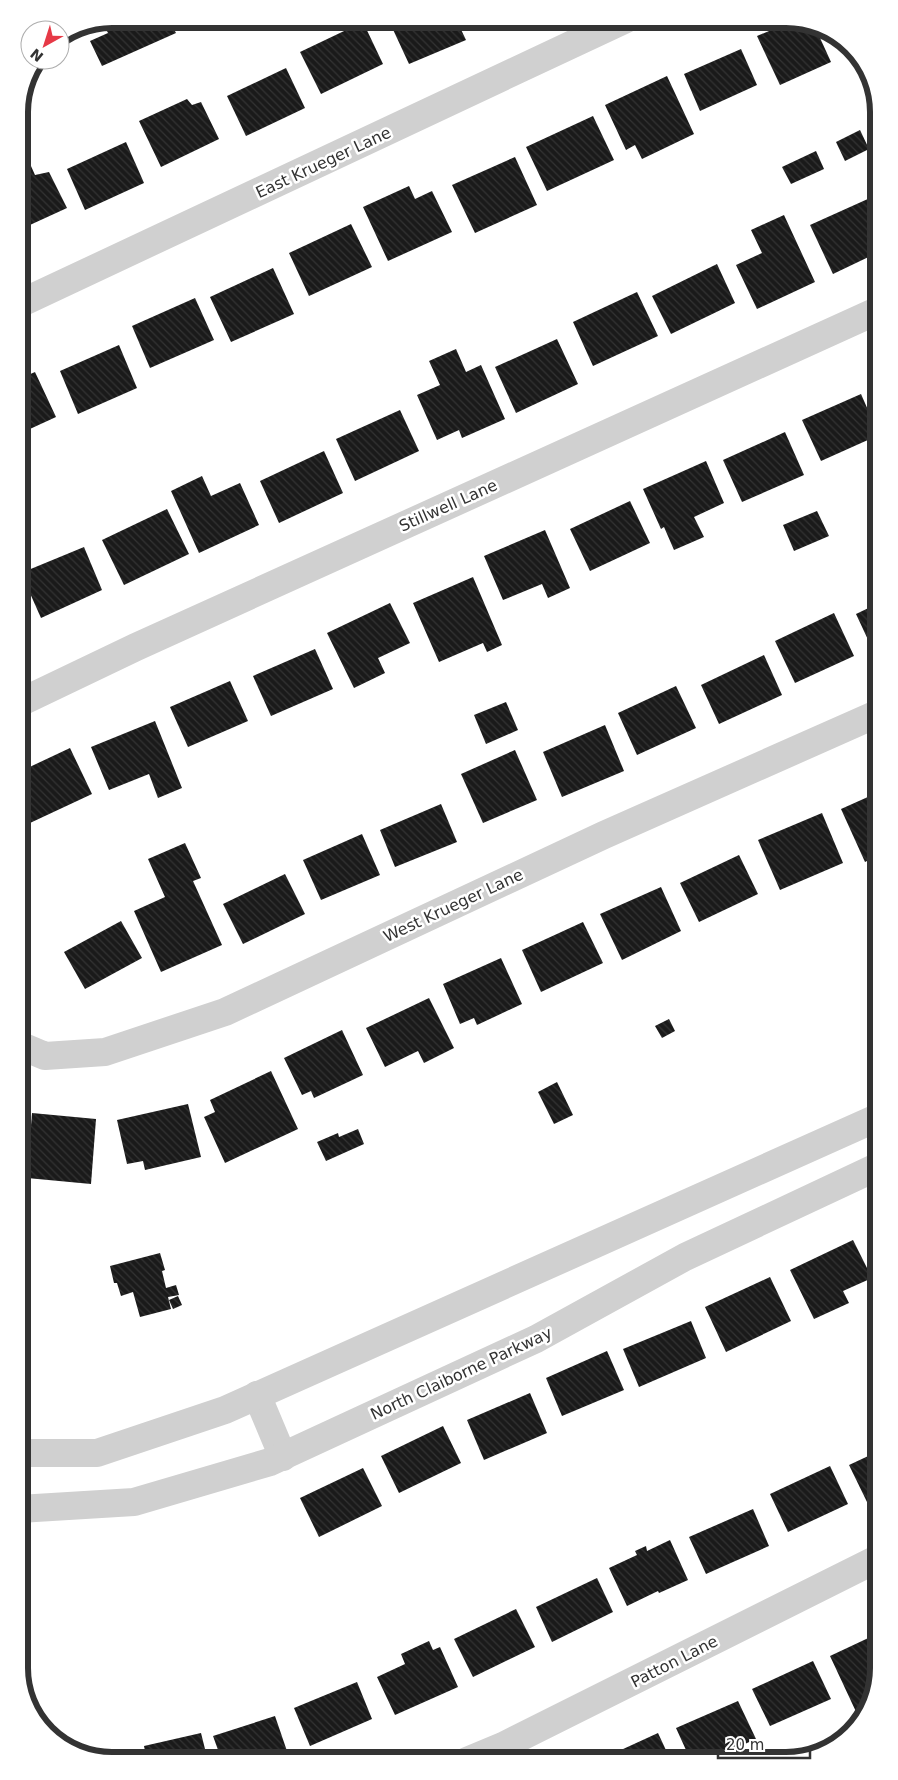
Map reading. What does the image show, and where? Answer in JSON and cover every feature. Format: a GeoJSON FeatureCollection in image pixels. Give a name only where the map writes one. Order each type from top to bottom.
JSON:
{"type":"FeatureCollection","features":[{"type":"Feature","properties":{"kind":"street","name":"East Krueger Lane"},"geometry":{"type":"LineString","coordinates":[[28,300],[607,28]]}},
{"type":"Feature","properties":{"kind":"street","name":"Stillwell Lane"},"geometry":{"type":"LineString","coordinates":[[28,699],[145,642],[871,314]]}},
{"type":"Feature","properties":{"kind":"street","name":"West Krueger Lane"},"geometry":{"type":"LineString","coordinates":[[28,1049],[45,1056],[105,1052],[225,1012],[604,835],[871,717]]}},
{"type":"Feature","properties":{"kind":"street"},"geometry":{"type":"LineString","coordinates":[[28,1453],[97,1453],[225,1410],[871,1121]]}},
{"type":"Feature","properties":{"kind":"street","name":"North Claiborne Parkway"},"geometry":{"type":"LineString","coordinates":[[28,1508],[134,1502],[283,1457],[536,1339],[685,1257],[871,1170]]}},
{"type":"Feature","properties":{"kind":"street"},"geometry":{"type":"LineString","coordinates":[[258,1395],[283,1457]]}},
{"type":"Feature","properties":{"kind":"street","name":"Patton Lane"},"geometry":{"type":"LineString","coordinates":[[489,1752],[871,1562]]}},
{"type":"Feature","properties":{"kind":"building"},"geometry":{"type":"Polygon","coordinates":[[[106,28],[174,28],[176,33],[102,66],[90,41],[108,33],[106,28]]]}},
{"type":"Feature","properties":{"kind":"building"},"geometry":{"type":"Polygon","coordinates":[[[350,28],[366,28],[383,64],[321,94],[300,52],[350,28]]]}},
{"type":"Feature","properties":{"kind":"building"},"geometry":{"type":"Polygon","coordinates":[[[392,28],[460,28],[466,40],[409,64],[392,28]]]}},
{"type":"Feature","properties":{"kind":"building"},"geometry":{"type":"Polygon","coordinates":[[[776,28],[803,29],[813,32],[818,34],[831,62],[780,85],[757,36],[776,28]]]}},
{"type":"Feature","properties":{"kind":"building"},"geometry":{"type":"Polygon","coordinates":[[[741,49],[757,85],[700,111],[684,74],[741,49]]]}},
{"type":"Feature","properties":{"kind":"building"},"geometry":{"type":"Polygon","coordinates":[[[286,68],[305,108],[246,136],[227,96],[286,68]]]}},
{"type":"Feature","properties":{"kind":"building"},"geometry":{"type":"Polygon","coordinates":[[[667,76],[694,134],[642,159],[635,145],[626,150],[605,105],[667,76]]]}},
{"type":"Feature","properties":{"kind":"building"},"geometry":{"type":"Polygon","coordinates":[[[187,99],[192,105],[201,102],[219,139],[161,167],[139,121],[187,99]]]}},
{"type":"Feature","properties":{"kind":"building"},"geometry":{"type":"Polygon","coordinates":[[[593,116],[614,160],[547,191],[526,147],[593,116]]]}},
{"type":"Feature","properties":{"kind":"building"},"geometry":{"type":"Polygon","coordinates":[[[860,130],[869,149],[845,161],[836,142],[860,130]]]}},
{"type":"Feature","properties":{"kind":"building"},"geometry":{"type":"Polygon","coordinates":[[[126,142],[144,183],[85,210],[67,169],[126,142]]]}},
{"type":"Feature","properties":{"kind":"building"},"geometry":{"type":"Polygon","coordinates":[[[816,151],[824,169],[791,184],[782,167],[816,151]]]}},
{"type":"Feature","properties":{"kind":"building"},"geometry":{"type":"Polygon","coordinates":[[[515,157],[537,205],[475,233],[452,185],[515,157]]]}},
{"type":"Feature","properties":{"kind":"building"},"geometry":{"type":"Polygon","coordinates":[[[31,166],[35,175],[49,172],[67,208],[28,226],[28,168],[31,166]]]}},
{"type":"Feature","properties":{"kind":"building"},"geometry":{"type":"Polygon","coordinates":[[[409,186],[415,199],[432,191],[452,232],[388,261],[363,207],[409,186]]]}},
{"type":"Feature","properties":{"kind":"building"},"geometry":{"type":"Polygon","coordinates":[[[870,198],[871,256],[833,274],[810,225],[870,198]]]}},
{"type":"Feature","properties":{"kind":"building"},"geometry":{"type":"Polygon","coordinates":[[[784,215],[815,282],[757,309],[736,265],[762,253],[751,230],[784,215]]]}},
{"type":"Feature","properties":{"kind":"building"},"geometry":{"type":"Polygon","coordinates":[[[351,224],[372,267],[309,296],[289,253],[351,224]]]}},
{"type":"Feature","properties":{"kind":"building"},"geometry":{"type":"Polygon","coordinates":[[[717,264],[735,303],[671,334],[652,296],[717,264]]]}},
{"type":"Feature","properties":{"kind":"building"},"geometry":{"type":"Polygon","coordinates":[[[273,268],[294,314],[231,342],[210,297],[273,268]]]}},
{"type":"Feature","properties":{"kind":"building"},"geometry":{"type":"Polygon","coordinates":[[[637,292],[658,336],[593,366],[573,322],[637,292]]]}},
{"type":"Feature","properties":{"kind":"building"},"geometry":{"type":"Polygon","coordinates":[[[195,298],[214,340],[150,368],[132,326],[195,298]]]}},
{"type":"Feature","properties":{"kind":"building"},"geometry":{"type":"Polygon","coordinates":[[[557,339],[578,384],[516,413],[495,367],[557,339]]]}},
{"type":"Feature","properties":{"kind":"building"},"geometry":{"type":"Polygon","coordinates":[[[119,345],[137,388],[78,414],[60,371],[119,345]]]}},
{"type":"Feature","properties":{"kind":"building"},"geometry":{"type":"Polygon","coordinates":[[[456,349],[466,372],[481,365],[505,419],[462,438],[459,430],[437,440],[417,395],[440,385],[429,361],[456,349]]]}},
{"type":"Feature","properties":{"kind":"building"},"geometry":{"type":"Polygon","coordinates":[[[35,372],[56,417],[28,430],[28,375],[35,372]]]}},
{"type":"Feature","properties":{"kind":"building"},"geometry":{"type":"Polygon","coordinates":[[[861,394],[871,417],[871,439],[821,461],[802,420],[861,394]]]}},
{"type":"Feature","properties":{"kind":"building"},"geometry":{"type":"Polygon","coordinates":[[[400,410],[419,451],[355,481],[336,439],[400,410]]]}},
{"type":"Feature","properties":{"kind":"building"},"geometry":{"type":"Polygon","coordinates":[[[785,432],[804,475],[742,502],[723,460],[785,432]]]}},
{"type":"Feature","properties":{"kind":"building"},"geometry":{"type":"Polygon","coordinates":[[[324,451],[343,493],[279,523],[260,481],[324,451]]]}},
{"type":"Feature","properties":{"kind":"building"},"geometry":{"type":"Polygon","coordinates":[[[706,461],[724,503],[694,517],[704,537],[674,550],[664,527],[661,529],[643,489],[706,461]]]}},
{"type":"Feature","properties":{"kind":"building"},"geometry":{"type":"Polygon","coordinates":[[[202,476],[211,496],[240,483],[259,525],[199,553],[171,491],[202,476]]]}},
{"type":"Feature","properties":{"kind":"building"},"geometry":{"type":"Polygon","coordinates":[[[630,501],[650,543],[590,571],[570,529],[630,501]]]}},
{"type":"Feature","properties":{"kind":"building"},"geometry":{"type":"Polygon","coordinates":[[[167,509],[189,554],[124,585],[102,540],[167,509]]]}},
{"type":"Feature","properties":{"kind":"building"},"geometry":{"type":"Polygon","coordinates":[[[817,511],[829,536],[794,551],[783,525],[817,511]]]}},
{"type":"Feature","properties":{"kind":"building"},"geometry":{"type":"Polygon","coordinates":[[[545,530],[570,588],[548,598],[542,584],[503,600],[484,556],[545,530]]]}},
{"type":"Feature","properties":{"kind":"building"},"geometry":{"type":"Polygon","coordinates":[[[84,547],[102,590],[41,618],[28,589],[28,570],[84,547]]]}},
{"type":"Feature","properties":{"kind":"building"},"geometry":{"type":"Polygon","coordinates":[[[473,577],[502,645],[487,652],[483,643],[439,662],[413,603],[473,577]]]}},
{"type":"Feature","properties":{"kind":"building"},"geometry":{"type":"Polygon","coordinates":[[[390,603],[410,643],[378,658],[385,673],[354,688],[327,633],[390,603]]]}},
{"type":"Feature","properties":{"kind":"building"},"geometry":{"type":"Polygon","coordinates":[[[871,607],[871,646],[856,614],[871,607]]]}},
{"type":"Feature","properties":{"kind":"building"},"geometry":{"type":"Polygon","coordinates":[[[834,613],[854,656],[795,683],[775,641],[834,613]]]}},
{"type":"Feature","properties":{"kind":"building"},"geometry":{"type":"Polygon","coordinates":[[[315,649],[333,689],[271,716],[253,676],[315,649]]]}},
{"type":"Feature","properties":{"kind":"building"},"geometry":{"type":"Polygon","coordinates":[[[764,655],[782,695],[719,724],[701,685],[764,655]]]}},
{"type":"Feature","properties":{"kind":"building"},"geometry":{"type":"Polygon","coordinates":[[[230,681],[248,721],[188,747],[170,707],[230,681]]]}},
{"type":"Feature","properties":{"kind":"building"},"geometry":{"type":"Polygon","coordinates":[[[676,686],[696,728],[637,755],[618,713],[676,686]]]}},
{"type":"Feature","properties":{"kind":"building"},"geometry":{"type":"Polygon","coordinates":[[[506,702],[518,730],[486,744],[474,715],[506,702]]]}},
{"type":"Feature","properties":{"kind":"building"},"geometry":{"type":"Polygon","coordinates":[[[155,721],[182,788],[158,798],[149,774],[109,790],[91,747],[155,721]]]}},
{"type":"Feature","properties":{"kind":"building"},"geometry":{"type":"Polygon","coordinates":[[[605,725],[624,771],[562,797],[543,752],[605,725]]]}},
{"type":"Feature","properties":{"kind":"building"},"geometry":{"type":"Polygon","coordinates":[[[70,748],[92,794],[30,823],[28,818],[28,768],[70,748]]]}},
{"type":"Feature","properties":{"kind":"building"},"geometry":{"type":"Polygon","coordinates":[[[515,750],[537,800],[483,823],[461,774],[515,750]]]}},
{"type":"Feature","properties":{"kind":"building"},"geometry":{"type":"Polygon","coordinates":[[[871,796],[871,859],[865,862],[841,809],[871,796]]]}},
{"type":"Feature","properties":{"kind":"building"},"geometry":{"type":"Polygon","coordinates":[[[441,804],[457,842],[395,867],[380,830],[441,804]]]}},
{"type":"Feature","properties":{"kind":"building"},"geometry":{"type":"Polygon","coordinates":[[[822,813],[843,863],[780,890],[758,840],[822,813]]]}},
{"type":"Feature","properties":{"kind":"building"},"geometry":{"type":"Polygon","coordinates":[[[362,834],[380,875],[321,900],[303,860],[362,834]]]}},
{"type":"Feature","properties":{"kind":"building"},"geometry":{"type":"Polygon","coordinates":[[[185,843],[201,878],[193,881],[222,945],[161,972],[134,911],[165,897],[148,859],[185,843]]]}},
{"type":"Feature","properties":{"kind":"building"},"geometry":{"type":"Polygon","coordinates":[[[739,855],[758,894],[699,922],[680,883],[739,855]]]}},
{"type":"Feature","properties":{"kind":"building"},"geometry":{"type":"Polygon","coordinates":[[[285,874],[305,914],[243,944],[223,904],[285,874]]]}},
{"type":"Feature","properties":{"kind":"building"},"geometry":{"type":"Polygon","coordinates":[[[661,887],[681,931],[622,960],[600,914],[661,887]]]}},
{"type":"Feature","properties":{"kind":"building"},"geometry":{"type":"Polygon","coordinates":[[[121,921],[142,958],[85,989],[64,952],[121,921]]]}},
{"type":"Feature","properties":{"kind":"building"},"geometry":{"type":"Polygon","coordinates":[[[583,922],[603,963],[541,992],[522,950],[583,922]]]}},
{"type":"Feature","properties":{"kind":"building"},"geometry":{"type":"Polygon","coordinates":[[[501,958],[522,1004],[477,1025],[474,1018],[460,1024],[443,984],[501,958]]]}},
{"type":"Feature","properties":{"kind":"building"},"geometry":{"type":"Polygon","coordinates":[[[429,998],[454,1048],[424,1063],[418,1051],[385,1067],[366,1028],[429,998]]]}},
{"type":"Feature","properties":{"kind":"building"},"geometry":{"type":"Polygon","coordinates":[[[669,1019],[675,1031],[662,1038],[655,1026],[669,1019]]]}},
{"type":"Feature","properties":{"kind":"building"},"geometry":{"type":"Polygon","coordinates":[[[342,1030],[363,1075],[314,1098],[311,1091],[302,1095],[284,1058],[342,1030]]]}},
{"type":"Feature","properties":{"kind":"building"},"geometry":{"type":"Polygon","coordinates":[[[271,1071],[298,1129],[225,1163],[204,1117],[215,1112],[210,1100],[271,1071]]]}},
{"type":"Feature","properties":{"kind":"building"},"geometry":{"type":"Polygon","coordinates":[[[557,1082],[573,1115],[554,1124],[538,1092],[557,1082]]]}},
{"type":"Feature","properties":{"kind":"building"},"geometry":{"type":"Polygon","coordinates":[[[188,1104],[201,1157],[145,1170],[143,1161],[127,1164],[117,1120],[188,1104]]]}},
{"type":"Feature","properties":{"kind":"building"},"geometry":{"type":"Polygon","coordinates":[[[32,1113],[96,1119],[91,1184],[28,1178],[32,1113]]]}},
{"type":"Feature","properties":{"kind":"building"},"geometry":{"type":"Polygon","coordinates":[[[358,1129],[364,1144],[326,1161],[317,1142],[338,1133],[339,1137],[358,1129]]]}},
{"type":"Feature","properties":{"kind":"building"},"geometry":{"type":"Polygon","coordinates":[[[853,1240],[871,1278],[843,1291],[849,1303],[814,1319],[790,1270],[853,1240]]]}},
{"type":"Feature","properties":{"kind":"building"},"geometry":{"type":"Polygon","coordinates":[[[160,1253],[165,1270],[162,1271],[166,1288],[176,1285],[179,1295],[168,1297],[171,1309],[140,1317],[133,1292],[121,1296],[117,1283],[114,1283],[110,1266],[160,1253]]]}},
{"type":"Feature","properties":{"kind":"building"},"geometry":{"type":"Polygon","coordinates":[[[770,1277],[791,1321],[726,1352],[705,1307],[770,1277]]]}},
{"type":"Feature","properties":{"kind":"building"},"geometry":{"type":"Polygon","coordinates":[[[178,1296],[182,1305],[173,1309],[169,1300],[178,1296]]]}},
{"type":"Feature","properties":{"kind":"building"},"geometry":{"type":"Polygon","coordinates":[[[691,1321],[706,1358],[639,1387],[623,1349],[691,1321]]]}},
{"type":"Feature","properties":{"kind":"building"},"geometry":{"type":"Polygon","coordinates":[[[607,1351],[624,1390],[562,1416],[546,1378],[607,1351]]]}},
{"type":"Feature","properties":{"kind":"building"},"geometry":{"type":"Polygon","coordinates":[[[530,1393],[547,1433],[484,1460],[467,1420],[530,1393]]]}},
{"type":"Feature","properties":{"kind":"building"},"geometry":{"type":"Polygon","coordinates":[[[443,1426],[461,1463],[399,1493],[381,1456],[443,1426]]]}},
{"type":"Feature","properties":{"kind":"building"},"geometry":{"type":"Polygon","coordinates":[[[871,1455],[871,1500],[867,1502],[849,1465],[871,1455]]]}},
{"type":"Feature","properties":{"kind":"building"},"geometry":{"type":"Polygon","coordinates":[[[830,1466],[848,1504],[788,1532],[770,1494],[830,1466]]]}},
{"type":"Feature","properties":{"kind":"building"},"geometry":{"type":"Polygon","coordinates":[[[363,1468],[382,1506],[319,1537],[300,1498],[363,1468]]]}},
{"type":"Feature","properties":{"kind":"building"},"geometry":{"type":"Polygon","coordinates":[[[753,1509],[769,1546],[706,1574],[689,1537],[753,1509]]]}},
{"type":"Feature","properties":{"kind":"building"},"geometry":{"type":"Polygon","coordinates":[[[670,1540],[688,1580],[659,1593],[658,1591],[627,1606],[609,1568],[637,1555],[635,1551],[646,1546],[647,1551],[670,1540]]]}},
{"type":"Feature","properties":{"kind":"building"},"geometry":{"type":"Polygon","coordinates":[[[597,1578],[613,1612],[552,1642],[536,1607],[597,1578]]]}},
{"type":"Feature","properties":{"kind":"building"},"geometry":{"type":"Polygon","coordinates":[[[516,1609],[535,1647],[473,1677],[454,1639],[516,1609]]]}},
{"type":"Feature","properties":{"kind":"building"},"geometry":{"type":"Polygon","coordinates":[[[871,1637],[869,1685],[857,1714],[830,1656],[871,1637]]]}},
{"type":"Feature","properties":{"kind":"building"},"geometry":{"type":"Polygon","coordinates":[[[429,1641],[433,1650],[440,1647],[458,1687],[395,1715],[377,1677],[405,1664],[401,1654],[429,1641]]]}},
{"type":"Feature","properties":{"kind":"building"},"geometry":{"type":"Polygon","coordinates":[[[813,1661],[831,1699],[770,1726],[752,1689],[813,1661]]]}},
{"type":"Feature","properties":{"kind":"building"},"geometry":{"type":"Polygon","coordinates":[[[357,1682],[372,1719],[310,1746],[294,1708],[357,1682]]]}},
{"type":"Feature","properties":{"kind":"building"},"geometry":{"type":"Polygon","coordinates":[[[738,1701],[756,1739],[727,1752],[687,1752],[676,1728],[738,1701]]]}},
{"type":"Feature","properties":{"kind":"building"},"geometry":{"type":"Polygon","coordinates":[[[275,1716],[287,1752],[219,1752],[213,1736],[275,1716]]]}},
{"type":"Feature","properties":{"kind":"building"},"geometry":{"type":"Polygon","coordinates":[[[201,1733],[206,1752],[145,1752],[144,1746],[201,1733]]]}},
{"type":"Feature","properties":{"kind":"building"},"geometry":{"type":"Polygon","coordinates":[[[658,1733],[667,1752],[617,1752],[658,1733]]]}}]}
